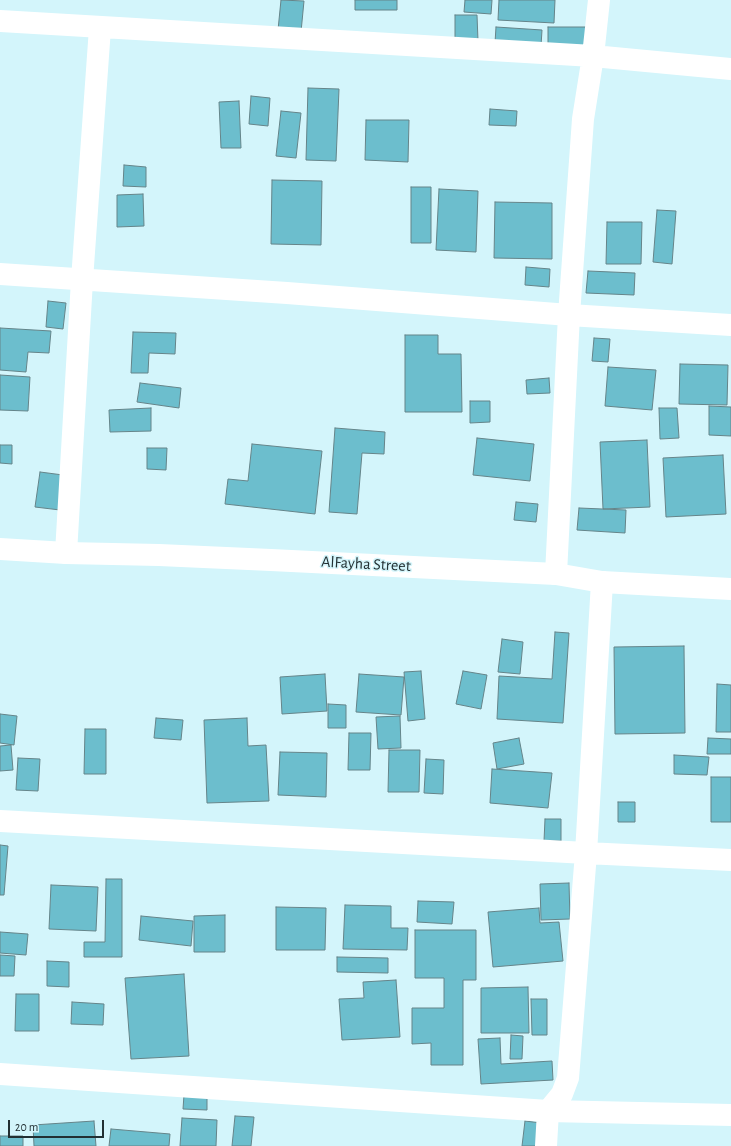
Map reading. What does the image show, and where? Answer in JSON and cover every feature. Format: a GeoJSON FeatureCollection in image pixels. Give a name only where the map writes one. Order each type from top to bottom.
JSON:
{"type":"FeatureCollection","features":[{"type":"Feature","properties":{"kind":"street"},"geometry":{"type":"LineString","coordinates":[[556,574],[569,315],[583,119],[594,56],[599,0]]}},
{"type":"Feature","properties":{"kind":"street"},"geometry":{"type":"LineString","coordinates":[[0,21],[594,56],[731,69]]}},
{"type":"Feature","properties":{"kind":"street"},"geometry":{"type":"LineString","coordinates":[[66,553],[82,280],[100,28]]}},
{"type":"Feature","properties":{"kind":"street"},"geometry":{"type":"LineString","coordinates":[[0,274],[287,293],[569,315],[731,325]]}},
{"type":"Feature","properties":{"kind":"street","name":"AlFayha Street"},"geometry":{"type":"LineString","coordinates":[[0,549],[66,553],[248,558],[556,574],[602,582],[731,589]]}},
{"type":"Feature","properties":{"kind":"street"},"geometry":{"type":"LineString","coordinates":[[546,1146],[548,1111],[562,1094],[568,1078],[586,853],[602,582]]}},
{"type":"Feature","properties":{"kind":"street"},"geometry":{"type":"LineString","coordinates":[[0,821],[731,860]]}},
{"type":"Feature","properties":{"kind":"street"},"geometry":{"type":"LineString","coordinates":[[0,1074],[548,1111],[731,1115]]}},
{"type":"Feature","properties":{"kind":"building"},"geometry":{"type":"Polygon","coordinates":[[[281,0],[304,1],[301,32],[278,30],[281,0]]]}},
{"type":"Feature","properties":{"kind":"building"},"geometry":{"type":"Polygon","coordinates":[[[355,0],[397,0],[397,10],[355,10],[355,0]]]}},
{"type":"Feature","properties":{"kind":"building"},"geometry":{"type":"Polygon","coordinates":[[[465,0],[492,0],[491,14],[464,12],[465,0]]]}},
{"type":"Feature","properties":{"kind":"building"},"geometry":{"type":"Polygon","coordinates":[[[499,0],[555,0],[554,23],[498,20],[499,0]]]}},
{"type":"Feature","properties":{"kind":"building"},"geometry":{"type":"Polygon","coordinates":[[[455,15],[477,15],[478,41],[455,41],[455,15]]]}},
{"type":"Feature","properties":{"kind":"building"},"geometry":{"type":"Polygon","coordinates":[[[496,27],[542,30],[541,46],[495,43],[496,27]]]}},
{"type":"Feature","properties":{"kind":"building"},"geometry":{"type":"Polygon","coordinates":[[[548,27],[586,27],[586,59],[548,58],[548,27]]]}},
{"type":"Feature","properties":{"kind":"building"},"geometry":{"type":"Polygon","coordinates":[[[308,88],[339,89],[336,161],[306,160],[308,88]]]}},
{"type":"Feature","properties":{"kind":"building"},"geometry":{"type":"Polygon","coordinates":[[[251,96],[270,98],[268,126],[249,124],[251,96]]]}},
{"type":"Feature","properties":{"kind":"building"},"geometry":{"type":"Polygon","coordinates":[[[239,101],[241,148],[221,148],[219,102],[239,101]]]}},
{"type":"Feature","properties":{"kind":"building"},"geometry":{"type":"Polygon","coordinates":[[[490,109],[517,111],[516,126],[489,125],[490,109]]]}},
{"type":"Feature","properties":{"kind":"building"},"geometry":{"type":"Polygon","coordinates":[[[281,111],[301,113],[296,158],[276,156],[281,111]]]}},
{"type":"Feature","properties":{"kind":"building"},"geometry":{"type":"Polygon","coordinates":[[[366,120],[409,120],[408,162],[365,160],[366,120]]]}},
{"type":"Feature","properties":{"kind":"building"},"geometry":{"type":"Polygon","coordinates":[[[124,165],[146,167],[146,187],[123,186],[124,165]]]}},
{"type":"Feature","properties":{"kind":"building"},"geometry":{"type":"Polygon","coordinates":[[[272,180],[322,181],[321,245],[271,244],[272,180]]]}},
{"type":"Feature","properties":{"kind":"building"},"geometry":{"type":"Polygon","coordinates":[[[411,187],[431,187],[431,243],[411,243],[411,187]]]}},
{"type":"Feature","properties":{"kind":"building"},"geometry":{"type":"Polygon","coordinates":[[[439,189],[478,191],[476,252],[436,250],[439,189]]]}},
{"type":"Feature","properties":{"kind":"building"},"geometry":{"type":"Polygon","coordinates":[[[143,194],[144,226],[117,227],[117,195],[143,194]]]}},
{"type":"Feature","properties":{"kind":"building"},"geometry":{"type":"Polygon","coordinates":[[[495,202],[552,203],[552,259],[494,258],[495,202]]]}},
{"type":"Feature","properties":{"kind":"building"},"geometry":{"type":"Polygon","coordinates":[[[657,210],[676,211],[672,264],[653,262],[657,210]]]}},
{"type":"Feature","properties":{"kind":"building"},"geometry":{"type":"Polygon","coordinates":[[[607,222],[642,222],[641,264],[606,264],[607,222]]]}},
{"type":"Feature","properties":{"kind":"building"},"geometry":{"type":"Polygon","coordinates":[[[526,267],[550,269],[549,287],[525,285],[526,267]]]}},
{"type":"Feature","properties":{"kind":"building"},"geometry":{"type":"Polygon","coordinates":[[[588,271],[635,273],[634,295],[586,293],[588,271]]]}},
{"type":"Feature","properties":{"kind":"building"},"geometry":{"type":"Polygon","coordinates":[[[48,301],[66,303],[63,329],[46,327],[48,301]]]}},
{"type":"Feature","properties":{"kind":"building"},"geometry":{"type":"Polygon","coordinates":[[[0,328],[51,331],[49,353],[28,352],[26,372],[0,370],[0,328]]]}},
{"type":"Feature","properties":{"kind":"building"},"geometry":{"type":"Polygon","coordinates":[[[133,332],[176,333],[175,354],[149,353],[148,373],[131,373],[133,332]]]}},
{"type":"Feature","properties":{"kind":"building"},"geometry":{"type":"Polygon","coordinates":[[[405,335],[438,335],[438,354],[461,354],[462,412],[405,412],[405,335]]]}},
{"type":"Feature","properties":{"kind":"building"},"geometry":{"type":"Polygon","coordinates":[[[594,338],[610,339],[608,362],[592,361],[594,338]]]}},
{"type":"Feature","properties":{"kind":"building"},"geometry":{"type":"Polygon","coordinates":[[[680,364],[728,365],[727,405],[679,404],[680,364]]]}},
{"type":"Feature","properties":{"kind":"building"},"geometry":{"type":"Polygon","coordinates":[[[608,367],[656,370],[652,410],[605,406],[608,367]]]}},
{"type":"Feature","properties":{"kind":"building"},"geometry":{"type":"Polygon","coordinates":[[[0,375],[30,377],[28,411],[0,410],[0,375]]]}},
{"type":"Feature","properties":{"kind":"building"},"geometry":{"type":"Polygon","coordinates":[[[549,378],[550,393],[527,394],[526,380],[549,378]]]}},
{"type":"Feature","properties":{"kind":"building"},"geometry":{"type":"Polygon","coordinates":[[[140,383],[181,388],[179,408],[137,402],[140,383]]]}},
{"type":"Feature","properties":{"kind":"building"},"geometry":{"type":"Polygon","coordinates":[[[470,401],[490,401],[490,422],[470,423],[470,401]]]}},
{"type":"Feature","properties":{"kind":"building"},"geometry":{"type":"Polygon","coordinates":[[[709,406],[731,407],[731,436],[709,435],[709,406]]]}},
{"type":"Feature","properties":{"kind":"building"},"geometry":{"type":"Polygon","coordinates":[[[151,408],[151,431],[110,432],[109,410],[151,408]]]}},
{"type":"Feature","properties":{"kind":"building"},"geometry":{"type":"Polygon","coordinates":[[[659,408],[677,408],[679,438],[660,439],[659,408]]]}},
{"type":"Feature","properties":{"kind":"building"},"geometry":{"type":"Polygon","coordinates":[[[335,428],[385,432],[384,454],[362,453],[357,514],[329,512],[335,428]]]}},
{"type":"Feature","properties":{"kind":"building"},"geometry":{"type":"Polygon","coordinates":[[[477,438],[534,444],[530,481],[473,475],[477,438]]]}},
{"type":"Feature","properties":{"kind":"building"},"geometry":{"type":"Polygon","coordinates":[[[647,440],[650,507],[603,509],[600,442],[647,440]]]}},
{"type":"Feature","properties":{"kind":"building"},"geometry":{"type":"Polygon","coordinates":[[[252,444],[322,451],[315,514],[225,504],[228,479],[248,481],[252,444]]]}},
{"type":"Feature","properties":{"kind":"building"},"geometry":{"type":"Polygon","coordinates":[[[0,445],[12,445],[12,464],[0,463],[0,445]]]}},
{"type":"Feature","properties":{"kind":"building"},"geometry":{"type":"Polygon","coordinates":[[[147,448],[167,448],[166,470],[147,469],[147,448]]]}},
{"type":"Feature","properties":{"kind":"building"},"geometry":{"type":"Polygon","coordinates":[[[723,455],[726,514],[666,517],[663,458],[723,455]]]}},
{"type":"Feature","properties":{"kind":"building"},"geometry":{"type":"Polygon","coordinates":[[[40,472],[63,475],[60,510],[35,507],[40,472]]]}},
{"type":"Feature","properties":{"kind":"building"},"geometry":{"type":"Polygon","coordinates":[[[516,502],[538,504],[536,522],[514,520],[516,502]]]}},
{"type":"Feature","properties":{"kind":"building"},"geometry":{"type":"Polygon","coordinates":[[[579,508],[626,510],[625,533],[577,530],[579,508]]]}},
{"type":"Feature","properties":{"kind":"building"},"geometry":{"type":"Polygon","coordinates":[[[555,632],[569,633],[563,723],[497,719],[499,676],[552,679],[555,632]]]}},
{"type":"Feature","properties":{"kind":"building"},"geometry":{"type":"Polygon","coordinates":[[[502,639],[523,642],[520,674],[498,672],[502,639]]]}},
{"type":"Feature","properties":{"kind":"building"},"geometry":{"type":"Polygon","coordinates":[[[684,646],[685,733],[615,734],[614,647],[684,646]]]}},
{"type":"Feature","properties":{"kind":"building"},"geometry":{"type":"Polygon","coordinates":[[[421,671],[425,719],[408,721],[404,672],[421,671]]]}},
{"type":"Feature","properties":{"kind":"building"},"geometry":{"type":"Polygon","coordinates":[[[463,671],[487,675],[481,709],[456,704],[463,671]]]}},
{"type":"Feature","properties":{"kind":"building"},"geometry":{"type":"Polygon","coordinates":[[[325,674],[327,711],[282,714],[280,677],[325,674]]]}},
{"type":"Feature","properties":{"kind":"building"},"geometry":{"type":"Polygon","coordinates":[[[359,674],[404,677],[401,715],[356,712],[359,674]]]}},
{"type":"Feature","properties":{"kind":"building"},"geometry":{"type":"Polygon","coordinates":[[[717,684],[731,685],[731,732],[716,732],[717,684]]]}},
{"type":"Feature","properties":{"kind":"building"},"geometry":{"type":"Polygon","coordinates":[[[328,704],[346,705],[346,728],[328,728],[328,704]]]}},
{"type":"Feature","properties":{"kind":"building"},"geometry":{"type":"Polygon","coordinates":[[[0,714],[17,716],[14,745],[0,743],[0,714]]]}},
{"type":"Feature","properties":{"kind":"building"},"geometry":{"type":"Polygon","coordinates":[[[400,716],[401,748],[378,749],[376,717],[400,716]]]}},
{"type":"Feature","properties":{"kind":"building"},"geometry":{"type":"Polygon","coordinates":[[[156,718],[183,720],[181,740],[154,738],[156,718]]]}},
{"type":"Feature","properties":{"kind":"building"},"geometry":{"type":"Polygon","coordinates":[[[247,718],[248,746],[266,745],[269,801],[207,803],[204,720],[247,718]]]}},
{"type":"Feature","properties":{"kind":"building"},"geometry":{"type":"Polygon","coordinates":[[[85,729],[106,729],[106,774],[84,774],[85,729]]]}},
{"type":"Feature","properties":{"kind":"building"},"geometry":{"type":"Polygon","coordinates":[[[349,733],[371,733],[370,770],[348,770],[349,733]]]}},
{"type":"Feature","properties":{"kind":"building"},"geometry":{"type":"Polygon","coordinates":[[[519,738],[524,764],[497,769],[493,743],[519,738]]]}},
{"type":"Feature","properties":{"kind":"building"},"geometry":{"type":"Polygon","coordinates":[[[708,738],[731,739],[731,754],[707,754],[708,738]]]}},
{"type":"Feature","properties":{"kind":"building"},"geometry":{"type":"Polygon","coordinates":[[[11,745],[13,770],[0,771],[0,746],[11,745]]]}},
{"type":"Feature","properties":{"kind":"building"},"geometry":{"type":"Polygon","coordinates":[[[389,750],[420,750],[419,792],[388,792],[389,750]]]}},
{"type":"Feature","properties":{"kind":"building"},"geometry":{"type":"Polygon","coordinates":[[[280,752],[327,753],[326,797],[278,795],[280,752]]]}},
{"type":"Feature","properties":{"kind":"building"},"geometry":{"type":"Polygon","coordinates":[[[674,755],[709,757],[707,775],[674,774],[674,755]]]}},
{"type":"Feature","properties":{"kind":"building"},"geometry":{"type":"Polygon","coordinates":[[[18,758],[40,759],[38,791],[16,790],[18,758]]]}},
{"type":"Feature","properties":{"kind":"building"},"geometry":{"type":"Polygon","coordinates":[[[426,759],[444,760],[443,794],[424,793],[426,759]]]}},
{"type":"Feature","properties":{"kind":"building"},"geometry":{"type":"Polygon","coordinates":[[[492,769],[552,773],[548,808],[490,803],[492,769]]]}},
{"type":"Feature","properties":{"kind":"building"},"geometry":{"type":"Polygon","coordinates":[[[711,777],[731,777],[731,822],[711,822],[711,777]]]}},
{"type":"Feature","properties":{"kind":"building"},"geometry":{"type":"Polygon","coordinates":[[[618,802],[635,802],[635,822],[618,822],[618,802]]]}},
{"type":"Feature","properties":{"kind":"building"},"geometry":{"type":"Polygon","coordinates":[[[545,819],[561,819],[561,841],[544,841],[545,819]]]}},
{"type":"Feature","properties":{"kind":"building"},"geometry":{"type":"Polygon","coordinates":[[[0,845],[8,846],[4,895],[0,895],[0,845]]]}},
{"type":"Feature","properties":{"kind":"building"},"geometry":{"type":"Polygon","coordinates":[[[106,879],[122,879],[122,957],[84,957],[84,942],[105,942],[106,879]]]}},
{"type":"Feature","properties":{"kind":"building"},"geometry":{"type":"Polygon","coordinates":[[[569,883],[570,919],[541,920],[540,884],[569,883]]]}},
{"type":"Feature","properties":{"kind":"building"},"geometry":{"type":"Polygon","coordinates":[[[51,885],[98,887],[96,931],[49,929],[51,885]]]}},
{"type":"Feature","properties":{"kind":"building"},"geometry":{"type":"Polygon","coordinates":[[[418,901],[454,902],[452,924],[417,922],[418,901]]]}},
{"type":"Feature","properties":{"kind":"building"},"geometry":{"type":"Polygon","coordinates":[[[345,905],[391,906],[391,928],[408,928],[407,950],[343,949],[345,905]]]}},
{"type":"Feature","properties":{"kind":"building"},"geometry":{"type":"Polygon","coordinates":[[[276,907],[326,908],[325,950],[276,950],[276,907]]]}},
{"type":"Feature","properties":{"kind":"building"},"geometry":{"type":"Polygon","coordinates":[[[539,908],[540,923],[559,922],[563,961],[493,967],[488,912],[539,908]]]}},
{"type":"Feature","properties":{"kind":"building"},"geometry":{"type":"Polygon","coordinates":[[[225,915],[225,952],[194,952],[194,916],[225,915]]]}},
{"type":"Feature","properties":{"kind":"building"},"geometry":{"type":"Polygon","coordinates":[[[141,916],[193,921],[191,946],[139,940],[141,916]]]}},
{"type":"Feature","properties":{"kind":"building"},"geometry":{"type":"Polygon","coordinates":[[[415,930],[476,930],[476,980],[463,980],[463,1065],[431,1065],[431,1043],[412,1044],[412,1008],[444,1008],[444,978],[415,978],[415,930]]]}},
{"type":"Feature","properties":{"kind":"building"},"geometry":{"type":"Polygon","coordinates":[[[0,932],[28,934],[26,955],[0,953],[0,932]]]}},
{"type":"Feature","properties":{"kind":"building"},"geometry":{"type":"Polygon","coordinates":[[[0,955],[15,956],[14,976],[0,976],[0,955]]]}},
{"type":"Feature","properties":{"kind":"building"},"geometry":{"type":"Polygon","coordinates":[[[337,957],[388,958],[388,973],[337,972],[337,957]]]}},
{"type":"Feature","properties":{"kind":"building"},"geometry":{"type":"Polygon","coordinates":[[[47,961],[69,962],[69,987],[47,986],[47,961]]]}},
{"type":"Feature","properties":{"kind":"building"},"geometry":{"type":"Polygon","coordinates":[[[184,974],[189,1056],[131,1059],[125,978],[184,974]]]}},
{"type":"Feature","properties":{"kind":"building"},"geometry":{"type":"Polygon","coordinates":[[[396,980],[400,1037],[342,1040],[339,999],[364,998],[363,982],[396,980]]]}},
{"type":"Feature","properties":{"kind":"building"},"geometry":{"type":"Polygon","coordinates":[[[528,987],[529,1033],[481,1033],[481,988],[528,987]]]}},
{"type":"Feature","properties":{"kind":"building"},"geometry":{"type":"Polygon","coordinates":[[[16,994],[39,994],[39,1031],[15,1031],[16,994]]]}},
{"type":"Feature","properties":{"kind":"building"},"geometry":{"type":"Polygon","coordinates":[[[531,999],[547,999],[547,1035],[532,1035],[531,999]]]}},
{"type":"Feature","properties":{"kind":"building"},"geometry":{"type":"Polygon","coordinates":[[[72,1002],[104,1004],[103,1025],[71,1024],[72,1002]]]}},
{"type":"Feature","properties":{"kind":"building"},"geometry":{"type":"Polygon","coordinates":[[[511,1035],[523,1036],[522,1059],[510,1059],[511,1035]]]}},
{"type":"Feature","properties":{"kind":"building"},"geometry":{"type":"Polygon","coordinates":[[[500,1038],[501,1064],[552,1061],[553,1080],[481,1084],[478,1039],[500,1038]]]}},
{"type":"Feature","properties":{"kind":"building"},"geometry":{"type":"Polygon","coordinates":[[[184,1095],[207,1096],[207,1110],[183,1109],[184,1095]]]}},
{"type":"Feature","properties":{"kind":"building"},"geometry":{"type":"Polygon","coordinates":[[[235,1116],[254,1117],[251,1146],[232,1146],[235,1116]]]}},
{"type":"Feature","properties":{"kind":"building"},"geometry":{"type":"Polygon","coordinates":[[[182,1118],[217,1120],[216,1146],[180,1146],[182,1118]]]}},
{"type":"Feature","properties":{"kind":"building"},"geometry":{"type":"Polygon","coordinates":[[[94,1121],[96,1146],[34,1146],[33,1125],[94,1121]]]}},
{"type":"Feature","properties":{"kind":"building"},"geometry":{"type":"Polygon","coordinates":[[[525,1121],[549,1124],[546,1146],[522,1146],[525,1121]]]}},
{"type":"Feature","properties":{"kind":"building"},"geometry":{"type":"Polygon","coordinates":[[[111,1129],[170,1134],[169,1146],[109,1146],[111,1129]]]}},
{"type":"Feature","properties":{"kind":"building"},"geometry":{"type":"Polygon","coordinates":[[[0,1136],[23,1136],[23,1146],[0,1146],[0,1136]]]}}]}
